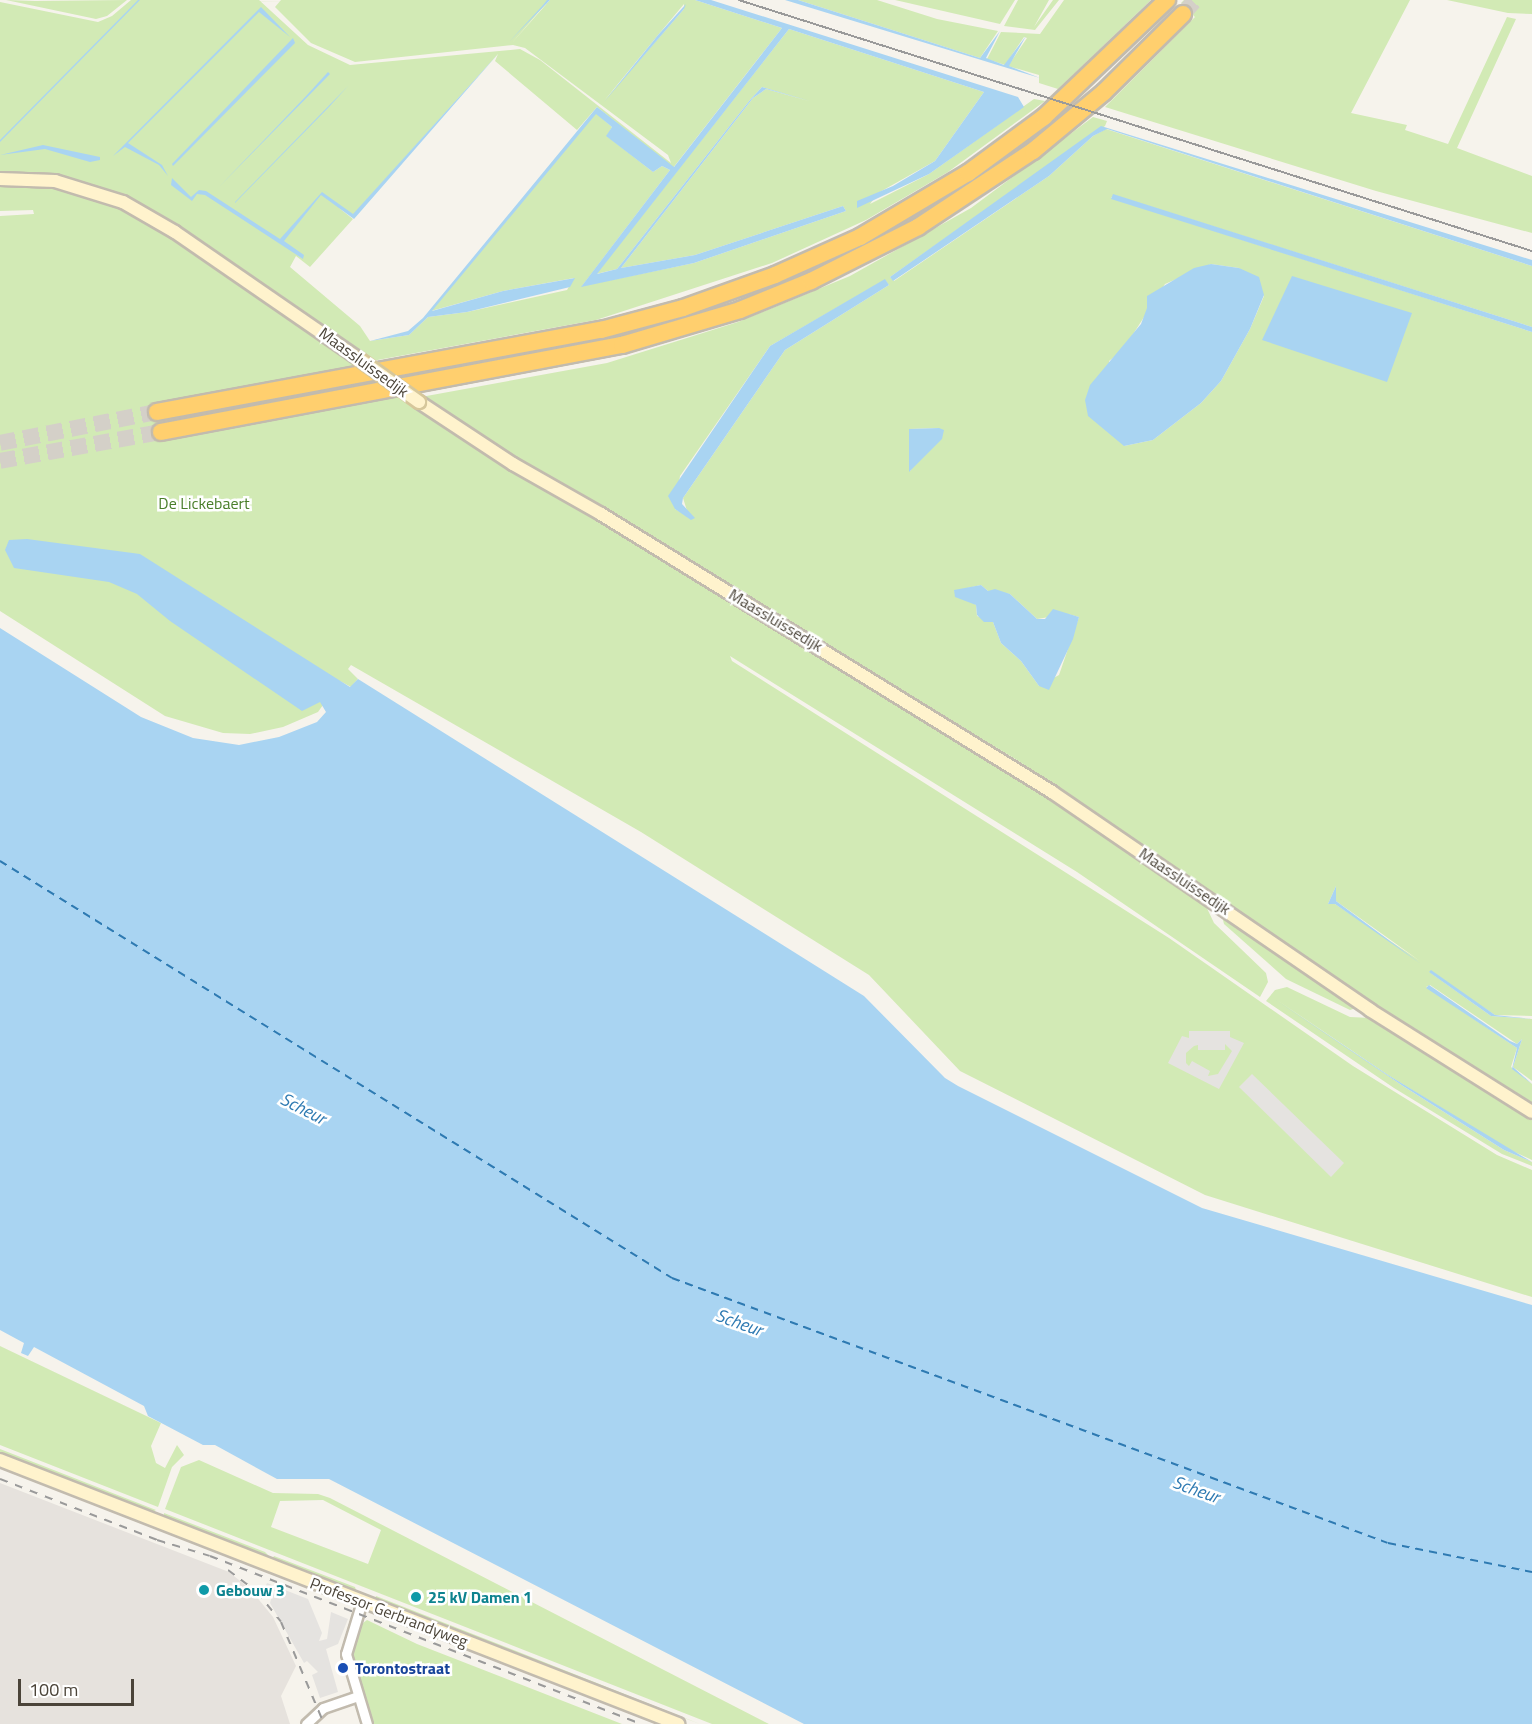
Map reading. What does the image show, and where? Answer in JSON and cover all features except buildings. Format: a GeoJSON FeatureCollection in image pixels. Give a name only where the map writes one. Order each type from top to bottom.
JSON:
{"type":"FeatureCollection","features":[{"type":"Feature","properties":{"kind":"highway"},"geometry":{"type":"LineString","coordinates":[[157,412],[601,330],[710,300],[775,275],[860,237],[982,163],[1044,117],[1167,0]]}},
{"type":"Feature","properties":{"kind":"highway"},"geometry":{"type":"LineString","coordinates":[[161,432],[622,345],[740,310],[811,281],[918,227],[1033,151],[1104,92],[1183,14]]}},
{"type":"Feature","properties":{"kind":"street","name":"Maassluissedijk"},"geometry":{"type":"LineString","coordinates":[[0,180],[56,181],[123,202],[184,238],[359,358],[418,402],[513,464],[619,525],[1052,792],[1370,1010],[1532,1112]]}},
{"type":"Feature","properties":{"kind":"street","name":"Professor Gerbrandyweg"},"geometry":{"type":"LineString","coordinates":[[0,1460],[678,1724]]}},
{"type":"Feature","properties":{"kind":"street"},"geometry":{"type":"LineString","coordinates":[[362,1600],[346,1650],[367,1724]]}},
{"type":"Feature","properties":{"kind":"street"},"geometry":{"type":"LineString","coordinates":[[306,1724],[320,1710],[358,1696]]}},
{"type":"Feature","properties":{"kind":"shaded area"},"geometry":{"type":"Polygon","coordinates":[[[1189,1031],[1230,1031],[1230,1037],[1244,1043],[1219,1089],[1168,1063],[1182,1036],[1189,1038],[1189,1031]],[[1225,1044],[1225,1050],[1198,1050],[1198,1045],[1194,1046],[1186,1053],[1186,1063],[1189,1066],[1192,1061],[1210,1071],[1208,1076],[1218,1074],[1232,1051],[1225,1044]]]}},
{"type":"Feature","properties":{"kind":"shaded area"},"geometry":{"type":"Polygon","coordinates":[[[1252,1074],[1344,1163],[1331,1177],[1239,1087],[1252,1074]]]}},
{"type":"Feature","properties":{"kind":"shaded area"},"geometry":{"type":"Polygon","coordinates":[[[0,1483],[229,1572],[250,1589],[273,1617],[296,1666],[281,1696],[290,1724],[0,1724],[0,1483]]]}},
{"type":"Feature","properties":{"kind":"shaded area"},"geometry":{"type":"Polygon","coordinates":[[[267,1583],[308,1599],[322,1633],[319,1641],[327,1639],[331,1612],[348,1619],[338,1644],[326,1649],[338,1692],[320,1698],[312,1675],[318,1672],[307,1661],[304,1663],[270,1603],[272,1596],[263,1593],[267,1583]]]}},
{"type":"Feature","properties":{"kind":"green space"},"geometry":{"type":"Polygon","coordinates":[[[6,0],[127,0],[107,16],[96,19],[6,0]]]}},
{"type":"Feature","properties":{"kind":"green space","name":"De Lickebaert"},"geometry":{"type":"Polygon","coordinates":[[[131,0],[259,0],[308,45],[350,65],[520,49],[540,60],[671,163],[668,155],[525,48],[513,45],[355,62],[311,43],[275,7],[281,0],[549,0],[511,44],[550,0],[695,0],[782,28],[673,168],[597,107],[577,130],[495,61],[498,54],[353,215],[339,208],[353,219],[310,267],[296,256],[290,267],[360,326],[370,341],[409,335],[428,317],[467,312],[567,290],[574,278],[503,291],[431,311],[596,113],[612,127],[607,136],[653,172],[662,166],[670,170],[582,286],[694,263],[846,211],[843,206],[695,255],[621,268],[753,98],[766,89],[809,101],[762,87],[750,100],[617,269],[596,274],[789,29],[984,92],[935,161],[878,193],[870,204],[929,174],[1034,99],[1045,101],[948,172],[866,220],[772,263],[596,320],[372,361],[278,293],[273,303],[583,507],[955,734],[1204,902],[1214,923],[1266,973],[1268,982],[1260,997],[1077,872],[730,656],[732,661],[1169,938],[1353,1066],[1497,1155],[1532,1170],[1532,1297],[1205,1195],[960,1071],[869,975],[641,832],[351,665],[348,669],[358,679],[351,687],[340,681],[318,712],[283,727],[250,734],[223,733],[165,716],[0,611],[0,216],[34,214],[33,210],[0,211],[0,2],[98,22],[112,16],[131,0]],[[684,4],[604,101],[684,9],[684,4]]]}},
{"type":"Feature","properties":{"kind":"green space"},"geometry":{"type":"Polygon","coordinates":[[[798,0],[877,0],[937,19],[998,31],[980,58],[798,0]]]}},
{"type":"Feature","properties":{"kind":"green space"},"geometry":{"type":"Polygon","coordinates":[[[895,0],[1015,0],[1000,24],[895,0]]]}},
{"type":"Feature","properties":{"kind":"green space"},"geometry":{"type":"Polygon","coordinates":[[[1018,0],[1049,0],[1034,27],[1053,0],[1059,0],[1035,30],[1004,26],[1018,0]]]}},
{"type":"Feature","properties":{"kind":"green space"},"geometry":{"type":"Polygon","coordinates":[[[1064,0],[1151,0],[1058,89],[1039,83],[1039,75],[1008,66],[1027,38],[1024,37],[1005,65],[987,59],[1001,32],[1040,34],[1064,0]]]}},
{"type":"Feature","properties":{"kind":"green space"},"geometry":{"type":"Polygon","coordinates":[[[1184,0],[1410,0],[1351,113],[1407,125],[1405,130],[1448,144],[1507,17],[1516,19],[1457,148],[1532,176],[1532,233],[1376,191],[1105,107],[1195,17],[1181,3],[1184,0]]]}},
{"type":"Feature","properties":{"kind":"green space"},"geometry":{"type":"Polygon","coordinates":[[[1447,0],[1532,0],[1532,14],[1508,13],[1447,0]]]}},
{"type":"Feature","properties":{"kind":"green space"},"geometry":{"type":"Polygon","coordinates":[[[1093,117],[1107,121],[1105,126],[890,277],[894,281],[1049,176],[1093,136],[1106,129],[1532,266],[1532,327],[1114,195],[1111,198],[1532,332],[1532,1016],[1495,1015],[1428,971],[1491,1016],[1532,1019],[1532,1081],[1513,1067],[1522,1039],[1517,1044],[1430,985],[1426,987],[1517,1048],[1511,1067],[1532,1084],[1532,1108],[1363,1000],[1275,935],[1017,760],[540,475],[421,397],[607,363],[738,322],[850,276],[971,208],[1093,117]],[[1211,264],[1165,284],[1123,350],[1109,361],[1124,446],[1153,440],[1201,403],[1221,381],[1250,329],[1264,296],[1239,268],[1211,264]],[[885,280],[770,346],[680,476],[675,509],[689,517],[683,498],[785,350],[889,285],[885,280]],[[939,428],[909,429],[909,471],[910,471],[939,428]],[[981,585],[954,591],[976,605],[977,616],[993,622],[1001,643],[1021,661],[1039,686],[1059,675],[1079,617],[1068,614],[1037,619],[1010,594],[988,591],[981,585]],[[1336,886],[1328,904],[1335,904],[1420,961],[1336,901],[1336,886]]]}},
{"type":"Feature","properties":{"kind":"green space"},"geometry":{"type":"Polygon","coordinates":[[[1221,912],[1356,1008],[1350,1010],[1286,979],[1224,924],[1221,912]]]}},
{"type":"Feature","properties":{"kind":"green space"},"geometry":{"type":"Polygon","coordinates":[[[1287,987],[1350,1017],[1371,1018],[1532,1117],[1532,1160],[1506,1148],[1388,1075],[1274,998],[1403,1086],[1504,1150],[1532,1162],[1532,1166],[1502,1154],[1394,1088],[1266,1001],[1275,990],[1287,987]]]}},
{"type":"Feature","properties":{"kind":"green space"},"geometry":{"type":"Polygon","coordinates":[[[0,1346],[161,1423],[151,1446],[156,1463],[165,1468],[177,1445],[184,1455],[172,1467],[158,1507],[0,1445],[0,1346]]]}},
{"type":"Feature","properties":{"kind":"green space"},"geometry":{"type":"Polygon","coordinates":[[[0,1449],[156,1510],[150,1513],[0,1455],[0,1449]]]}},
{"type":"Feature","properties":{"kind":"green space"},"geometry":{"type":"Polygon","coordinates":[[[199,1460],[273,1493],[318,1494],[330,1498],[769,1724],[712,1724],[165,1509],[181,1467],[199,1460]],[[323,1500],[280,1501],[271,1527],[368,1564],[381,1530],[323,1500]]]}},
{"type":"Feature","properties":{"kind":"green space"},"geometry":{"type":"Polygon","coordinates":[[[164,1513],[265,1552],[269,1556],[164,1518],[164,1513]]]}},
{"type":"Feature","properties":{"kind":"green space"},"geometry":{"type":"Polygon","coordinates":[[[274,1556],[355,1587],[356,1590],[272,1559],[274,1556]]]}},
{"type":"Feature","properties":{"kind":"green space"},"geometry":{"type":"Polygon","coordinates":[[[376,1596],[700,1724],[432,1623],[375,1599],[376,1596]]]}},
{"type":"Feature","properties":{"kind":"green space"},"geometry":{"type":"Polygon","coordinates":[[[367,1620],[417,1644],[622,1724],[372,1724],[351,1657],[359,1626],[367,1620]]]}},
{"type":"Feature","properties":{"kind":"water"},"geometry":{"type":"Polygon","coordinates":[[[140,0],[0,142],[0,140],[140,0]]]}},
{"type":"Feature","properties":{"kind":"water"},"geometry":{"type":"Polygon","coordinates":[[[550,0],[509,42],[543,5],[550,0]]]}},
{"type":"Feature","properties":{"kind":"water"},"geometry":{"type":"Polygon","coordinates":[[[695,0],[711,0],[1018,97],[1024,107],[929,174],[857,208],[857,201],[893,186],[935,161],[984,92],[789,29],[597,274],[617,269],[750,100],[762,87],[810,101],[766,89],[753,98],[621,268],[695,255],[843,206],[846,211],[694,263],[581,287],[670,170],[662,166],[653,172],[606,136],[612,127],[596,114],[432,311],[503,291],[575,278],[570,287],[467,312],[428,317],[409,335],[370,341],[408,331],[423,318],[597,107],[674,167],[782,28],[695,0]]]}},
{"type":"Feature","properties":{"kind":"water"},"geometry":{"type":"Polygon","coordinates":[[[785,0],[798,0],[980,58],[1000,31],[986,58],[1004,65],[1026,36],[1009,66],[1040,78],[785,0]]]}},
{"type":"Feature","properties":{"kind":"water"},"geometry":{"type":"Polygon","coordinates":[[[686,4],[684,9],[604,102],[658,35],[686,4]]]}},
{"type":"Feature","properties":{"kind":"water"},"geometry":{"type":"Polygon","coordinates":[[[261,7],[290,37],[259,12],[128,143],[162,165],[168,176],[159,165],[125,147],[113,156],[261,7]]]}},
{"type":"Feature","properties":{"kind":"water"},"geometry":{"type":"Polygon","coordinates":[[[293,38],[295,43],[173,166],[172,164],[293,38]]]}},
{"type":"Feature","properties":{"kind":"water"},"geometry":{"type":"Polygon","coordinates":[[[498,54],[354,219],[321,195],[284,241],[304,255],[303,259],[205,195],[197,194],[192,201],[171,185],[172,178],[191,197],[199,190],[206,191],[280,239],[322,192],[353,214],[498,54]]]}},
{"type":"Feature","properties":{"kind":"water"},"geometry":{"type":"Polygon","coordinates":[[[328,72],[330,74],[218,188],[307,95],[328,72]]]}},
{"type":"Feature","properties":{"kind":"water"},"geometry":{"type":"Polygon","coordinates":[[[348,86],[329,107],[235,203],[235,202],[348,86]]]}},
{"type":"Feature","properties":{"kind":"water"},"geometry":{"type":"Polygon","coordinates":[[[1101,126],[1532,260],[1532,266],[1107,129],[1093,136],[1049,176],[893,281],[890,277],[1101,126]]]}},
{"type":"Feature","properties":{"kind":"water"},"geometry":{"type":"Polygon","coordinates":[[[43,145],[100,157],[100,160],[90,162],[45,149],[0,155],[43,145]]]}},
{"type":"Feature","properties":{"kind":"water"},"geometry":{"type":"Polygon","coordinates":[[[1113,194],[1532,327],[1532,332],[1111,199],[1113,194]]]}},
{"type":"Feature","properties":{"kind":"water"},"geometry":{"type":"Polygon","coordinates":[[[1211,264],[1239,268],[1259,277],[1264,295],[1250,329],[1221,381],[1201,403],[1153,440],[1124,446],[1088,416],[1085,400],[1090,385],[1141,324],[1147,308],[1147,296],[1194,268],[1211,264]]]}},
{"type":"Feature","properties":{"kind":"water"},"geometry":{"type":"Polygon","coordinates":[[[1292,276],[1412,313],[1387,382],[1262,340],[1292,276]]]}},
{"type":"Feature","properties":{"kind":"water"},"geometry":{"type":"Polygon","coordinates":[[[885,279],[889,285],[785,350],[683,498],[682,504],[695,518],[691,520],[675,509],[668,496],[770,346],[885,279]]]}},
{"type":"Feature","properties":{"kind":"water"},"geometry":{"type":"Polygon","coordinates":[[[939,428],[944,430],[942,439],[909,472],[909,429],[939,428]]]}},
{"type":"Feature","properties":{"kind":"water","name":"Scheur"},"geometry":{"type":"Polygon","coordinates":[[[27,539],[140,554],[350,687],[358,679],[864,996],[945,1078],[958,1086],[1202,1208],[1532,1305],[1532,1724],[804,1724],[329,1479],[277,1479],[215,1445],[203,1445],[148,1416],[144,1406],[34,1347],[28,1356],[21,1353],[24,1343],[0,1330],[0,628],[141,717],[193,738],[239,745],[279,737],[317,722],[326,712],[320,702],[302,711],[170,621],[137,594],[109,582],[14,568],[5,550],[9,540],[27,539]]]}},
{"type":"Feature","properties":{"kind":"water"},"geometry":{"type":"Polygon","coordinates":[[[981,585],[988,591],[995,589],[1010,594],[1037,619],[1045,619],[1053,609],[1079,617],[1073,639],[1049,690],[1039,686],[1021,661],[1001,643],[993,622],[984,622],[977,615],[976,605],[955,597],[954,590],[981,585]]]}},
{"type":"Feature","properties":{"kind":"water"},"geometry":{"type":"Polygon","coordinates":[[[1336,886],[1336,901],[1421,964],[1335,904],[1328,904],[1336,886]]]}},
{"type":"Feature","properties":{"kind":"water"},"geometry":{"type":"Polygon","coordinates":[[[1431,970],[1495,1015],[1532,1019],[1491,1016],[1429,972],[1431,970]]]}},
{"type":"Feature","properties":{"kind":"water"},"geometry":{"type":"Polygon","coordinates":[[[1429,985],[1510,1041],[1517,1044],[1522,1039],[1513,1067],[1532,1084],[1512,1069],[1517,1048],[1426,988],[1429,985]]]}},
{"type":"Feature","properties":{"kind":"water"},"geometry":{"type":"Polygon","coordinates":[[[1274,999],[1388,1075],[1532,1162],[1504,1150],[1403,1086],[1274,999]]]}},
{"type":"Feature","properties":{"kind":"ferry route"},"geometry":{"type":"LineString","coordinates":[[0,861],[672,1278],[1388,1543],[1532,1572]]}},
{"type":"Feature","properties":{"kind":"tunnel"},"geometry":{"type":"LineString","coordinates":[[1183,14],[1195,0]]}},
{"type":"Feature","properties":{"kind":"tunnel"},"geometry":{"type":"LineString","coordinates":[[0,443],[157,412]]}},
{"type":"Feature","properties":{"kind":"tunnel"},"geometry":{"type":"LineString","coordinates":[[0,461],[161,432]]}},
{"type":"Feature","properties":{"kind":"tram line"},"geometry":{"type":"LineString","coordinates":[[739,0],[1532,251]]}},
{"type":"Feature","properties":{"kind":"railway"},"geometry":{"type":"LineString","coordinates":[[0,1479],[165,1543]]}},
{"type":"Feature","properties":{"kind":"railway"},"geometry":{"type":"LineString","coordinates":[[157,1540],[210,1556],[642,1724]]}},
{"type":"Feature","properties":{"kind":"railway"},"geometry":{"type":"LineString","coordinates":[[228,1570],[257,1592],[281,1622],[324,1724]]}},
{"type":"Feature","properties":{"kind":"place","name":"Gebouw 3"},"geometry":{"type":"Point","coordinates":[204,1590]}},
{"type":"Feature","properties":{"kind":"place","name":"25 kV Damen 1"},"geometry":{"type":"Point","coordinates":[416,1597]}},
{"type":"Feature","properties":{"kind":"place","name":"Torontostraat"},"geometry":{"type":"Point","coordinates":[343,1668]}}]}
